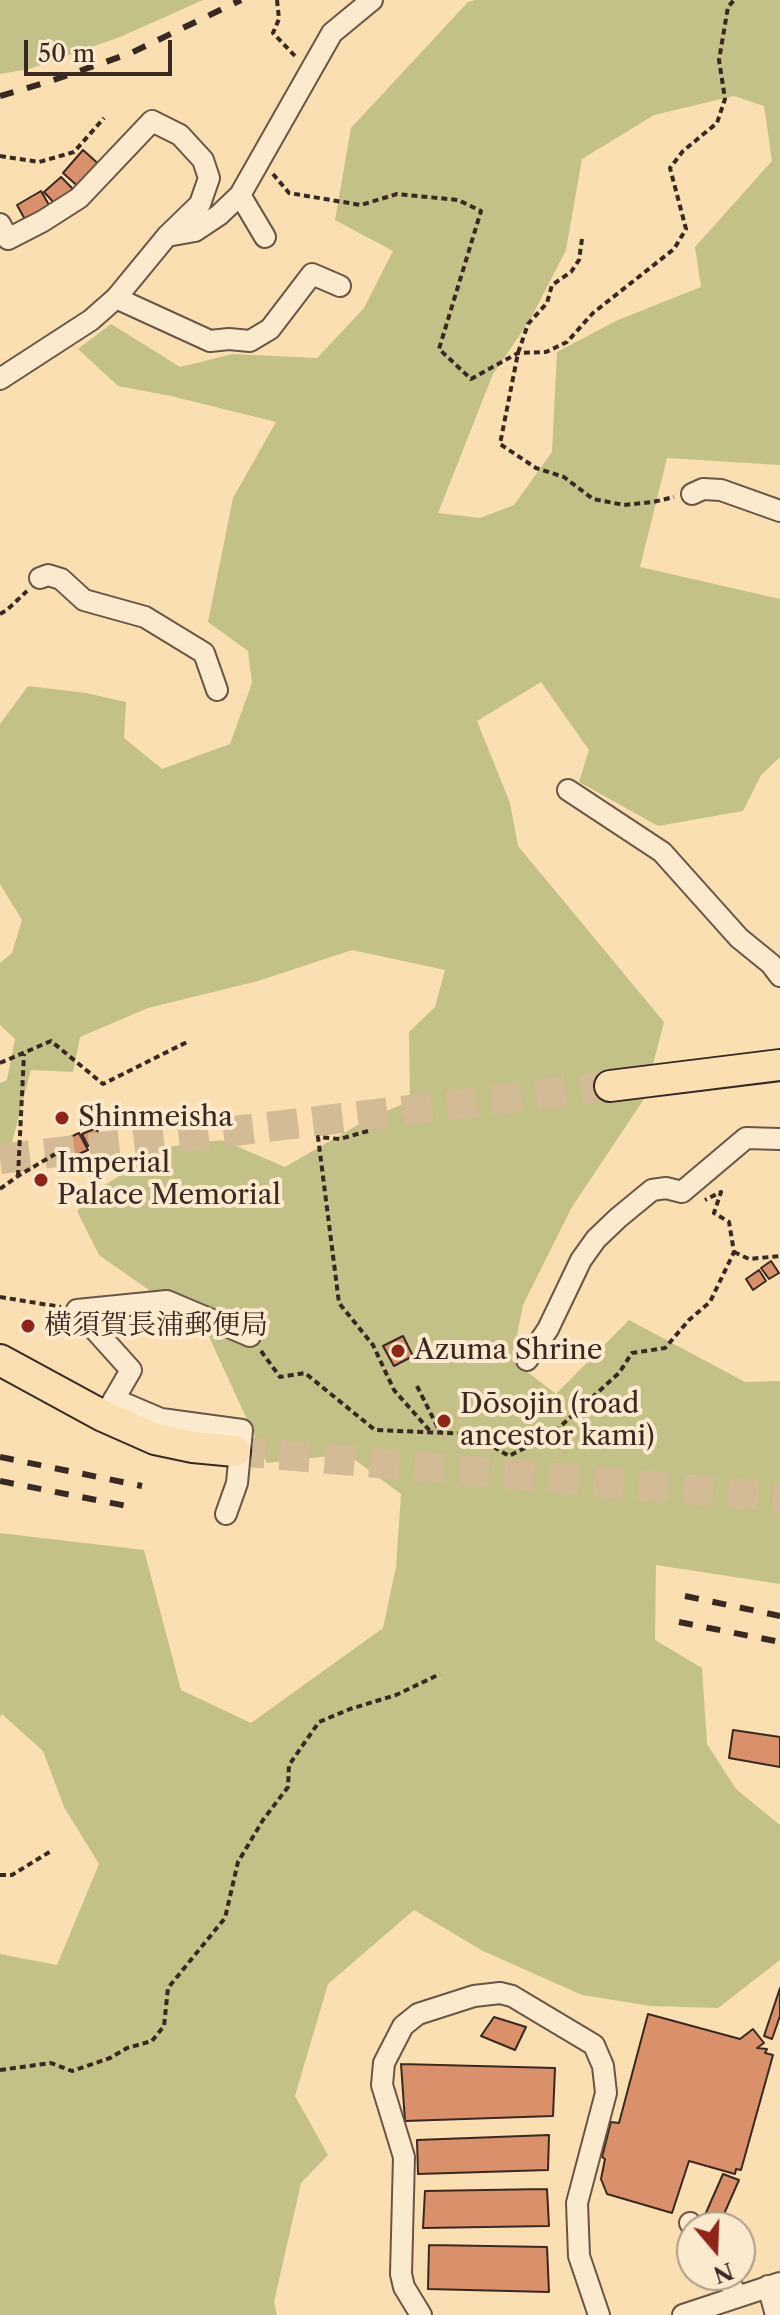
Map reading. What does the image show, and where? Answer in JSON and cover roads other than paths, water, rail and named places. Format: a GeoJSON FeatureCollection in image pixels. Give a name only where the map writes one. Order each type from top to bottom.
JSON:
{"type":"FeatureCollection","features":[{"type":"Feature","properties":{"kind":"highway"},"geometry":{"type":"LineString","coordinates":[[610,1086],[780,1065]]}},
{"type":"Feature","properties":{"kind":"highway"},"geometry":{"type":"LineString","coordinates":[[0,1360],[109,1408],[155,1439],[235,1451]]}},
{"type":"Feature","properties":{"kind":"street"},"geometry":{"type":"LineString","coordinates":[[167,236],[195,231],[219,215],[240,195],[332,33],[372,0]]}},
{"type":"Feature","properties":{"kind":"street"},"geometry":{"type":"LineString","coordinates":[[0,224],[8,239],[79,198],[152,121],[180,135],[203,160],[209,178],[200,204],[167,236],[116,298],[91,320],[0,379]]}},
{"type":"Feature","properties":{"kind":"street"},"geometry":{"type":"LineString","coordinates":[[240,195],[265,237]]}},
{"type":"Feature","properties":{"kind":"street"},"geometry":{"type":"LineString","coordinates":[[116,298],[210,341],[250,341],[270,329],[312,274],[340,286]]}},
{"type":"Feature","properties":{"kind":"street"},"geometry":{"type":"LineString","coordinates":[[692,494],[703,489],[721,490],[780,511]]}},
{"type":"Feature","properties":{"kind":"street"},"geometry":{"type":"LineString","coordinates":[[40,578],[48,575],[61,579],[84,600],[145,617],[204,653],[217,690]]}},
{"type":"Feature","properties":{"kind":"street"},"geometry":{"type":"LineString","coordinates":[[568,790],[662,852],[739,938],[771,964],[780,976]]}},
{"type":"Feature","properties":{"kind":"street"},"geometry":{"type":"LineString","coordinates":[[527,1360],[548,1329],[569,1283],[596,1239],[652,1190],[666,1188],[682,1192],[746,1138],[780,1139]]}},
{"type":"Feature","properties":{"kind":"street"},"geometry":{"type":"LineString","coordinates":[[226,1514],[237,1483],[242,1430],[109,1408],[131,1370],[77,1310],[167,1301],[250,1336]]}},
{"type":"Feature","properties":{"kind":"street"},"geometry":{"type":"LineString","coordinates":[[421,2315],[404,2287],[401,2274],[404,2157],[382,2085],[384,2063],[403,2026],[418,2014],[474,1996],[500,1993],[512,1996],[594,2045],[603,2066],[606,2093],[577,2203],[579,2256],[599,2315]]}},
{"type":"Feature","properties":{"kind":"street"},"geometry":{"type":"LineString","coordinates":[[683,2315],[774,2285],[776,2315]]}},
{"type":"Feature","properties":{"kind":"street"},"geometry":{"type":"LineString","coordinates":[[735,2291],[738,2296]]}},
{"type":"Feature","properties":{"kind":"tunnel"},"geometry":{"type":"LineString","coordinates":[[0,1159],[610,1086]]}},
{"type":"Feature","properties":{"kind":"tunnel"},"geometry":{"type":"LineString","coordinates":[[235,1451],[780,1497]]}},
{"type":"Feature","properties":{"kind":"railway"},"geometry":{"type":"LineString","coordinates":[[0,96],[131,53],[241,0]]}},
{"type":"Feature","properties":{"kind":"railway"},"geometry":{"type":"LineString","coordinates":[[0,1457],[142,1486]]}},
{"type":"Feature","properties":{"kind":"railway"},"geometry":{"type":"LineString","coordinates":[[0,1481],[137,1508]]}},
{"type":"Feature","properties":{"kind":"railway"},"geometry":{"type":"LineString","coordinates":[[685,1596],[780,1616]]}},
{"type":"Feature","properties":{"kind":"railway"},"geometry":{"type":"LineString","coordinates":[[679,1622],[780,1642]]}},
{"type":"Feature","properties":{"kind":"place","name":"Shinmeisha"},"geometry":{"type":"Point","coordinates":[62,1118]}},
{"type":"Feature","properties":{"kind":"place","name":"Imperial Palace Memorial"},"geometry":{"type":"Point","coordinates":[41,1180]}},
{"type":"Feature","properties":{"kind":"place","name":"横須賀長浦郵便局"},"geometry":{"type":"Point","coordinates":[28,1326]}},
{"type":"Feature","properties":{"kind":"place","name":"Azuma Shrine"},"geometry":{"type":"Point","coordinates":[398,1351]}},
{"type":"Feature","properties":{"kind":"place","name":"Dōsojin (road ancestor kami)"},"geometry":{"type":"Point","coordinates":[444,1421]}}]}
